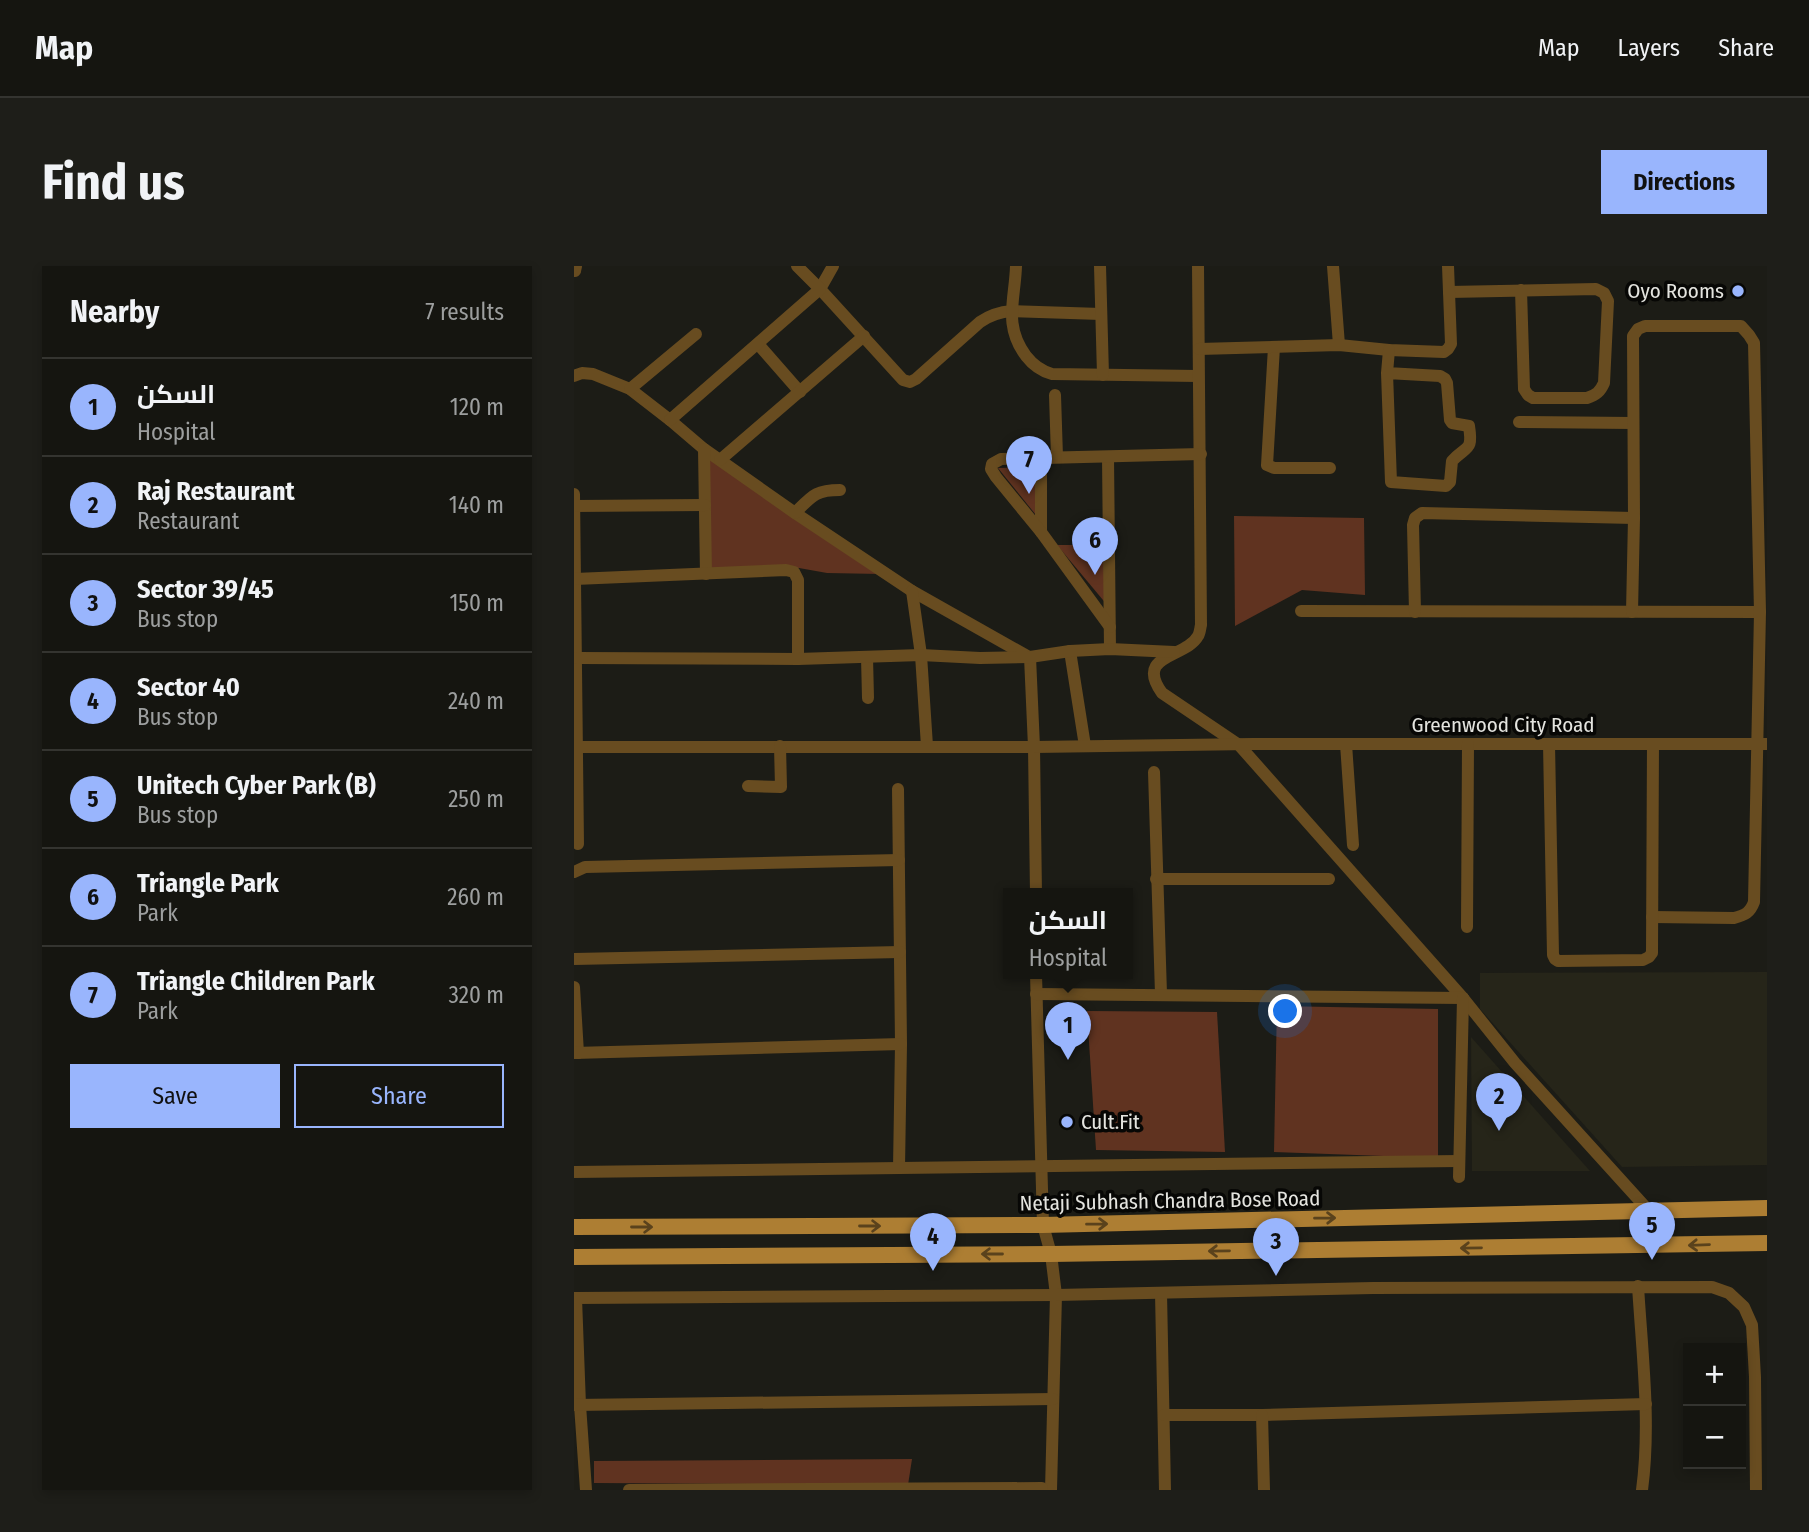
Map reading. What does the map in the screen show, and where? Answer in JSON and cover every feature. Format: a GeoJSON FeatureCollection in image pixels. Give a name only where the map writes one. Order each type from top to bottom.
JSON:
{"type":"FeatureCollection","features":[{"type":"Feature","properties":{"kind":"main road","name":"Netaji Subhash Chandra Bose Road"},"geometry":{"type":"LineString","coordinates":[[574,1227],[1043,1225],[1767,1208]]}},
{"type":"Feature","properties":{"kind":"main road"},"geometry":{"type":"LineString","coordinates":[[574,1257],[1051,1254],[1767,1243]]}},
{"type":"Feature","properties":{"kind":"street"},"geometry":{"type":"LineString","coordinates":[[797,266],[903,380],[910,382],[990,315],[1000,312],[1101,314]]}},
{"type":"Feature","properties":{"kind":"street"},"geometry":{"type":"LineString","coordinates":[[670,420],[820,289],[833,266]]}},
{"type":"Feature","properties":{"kind":"street"},"geometry":{"type":"LineString","coordinates":[[1016,266],[1013,332],[1028,358],[1041,370],[1052,374],[1198,376]]}},
{"type":"Feature","properties":{"kind":"street"},"geometry":{"type":"LineString","coordinates":[[1100,266],[1103,375]]}},
{"type":"Feature","properties":{"kind":"street"},"geometry":{"type":"LineString","coordinates":[[1198,266],[1201,625],[1198,637],[1188,646],[1163,659],[1154,670],[1154,682],[1162,693],[1239,745],[1462,998],[1515,1063],[1649,1211]]}},
{"type":"Feature","properties":{"kind":"street"},"geometry":{"type":"LineString","coordinates":[[1333,266],[1339,345]]}},
{"type":"Feature","properties":{"kind":"street"},"geometry":{"type":"LineString","coordinates":[[1199,349],[1339,345],[1444,352],[1451,344],[1448,266]]}},
{"type":"Feature","properties":{"kind":"street"},"geometry":{"type":"LineString","coordinates":[[1449,292],[1521,290],[1596,289],[1604,293],[1608,301],[1604,383],[1601,391],[1587,398],[1533,398],[1528,395],[1524,389],[1521,290]]}},
{"type":"Feature","properties":{"kind":"street"},"geometry":{"type":"LineString","coordinates":[[1632,612],[1633,336],[1638,329],[1645,326],[1741,326],[1754,344],[1762,743],[1754,902],[1751,910],[1734,918],[1652,917]]}},
{"type":"Feature","properties":{"kind":"street"},"geometry":{"type":"LineString","coordinates":[[630,389],[696,334]]}},
{"type":"Feature","properties":{"kind":"street"},"geometry":{"type":"LineString","coordinates":[[720,460],[864,336]]}},
{"type":"Feature","properties":{"kind":"street"},"geometry":{"type":"LineString","coordinates":[[758,344],[800,392]]}},
{"type":"Feature","properties":{"kind":"street"},"geometry":{"type":"LineString","coordinates":[[1274,347],[1267,465],[1274,468],[1330,468]]}},
{"type":"Feature","properties":{"kind":"street"},"geometry":{"type":"LineString","coordinates":[[1387,373],[1440,376],[1445,379],[1450,420],[1452,423],[1469,426],[1471,443],[1470,447],[1452,461],[1450,482],[1446,486],[1391,482],[1387,373],[1389,350]]}},
{"type":"Feature","properties":{"kind":"street"},"geometry":{"type":"LineString","coordinates":[[574,376],[582,373],[593,374],[630,389],[704,449],[795,513],[912,591],[1030,657]]}},
{"type":"Feature","properties":{"kind":"street"},"geometry":{"type":"LineString","coordinates":[[1055,394],[1057,457]]}},
{"type":"Feature","properties":{"kind":"street"},"geometry":{"type":"LineString","coordinates":[[1519,422],[1633,423]]}},
{"type":"Feature","properties":{"kind":"street"},"geometry":{"type":"LineString","coordinates":[[704,449],[706,574]]}},
{"type":"Feature","properties":{"kind":"street"},"geometry":{"type":"LineString","coordinates":[[1110,627],[1041,532],[996,477],[991,468],[992,464],[1001,459],[1041,457],[1201,454]]}},
{"type":"Feature","properties":{"kind":"street"},"geometry":{"type":"LineString","coordinates":[[1041,457],[1041,532]]}},
{"type":"Feature","properties":{"kind":"street"},"geometry":{"type":"LineString","coordinates":[[1108,457],[1110,649]]}},
{"type":"Feature","properties":{"kind":"street"},"geometry":{"type":"LineString","coordinates":[[795,513],[818,492],[840,490]]}},
{"type":"Feature","properties":{"kind":"street"},"geometry":{"type":"LineString","coordinates":[[574,494],[578,844]]}},
{"type":"Feature","properties":{"kind":"street"},"geometry":{"type":"LineString","coordinates":[[574,506],[705,505]]}},
{"type":"Feature","properties":{"kind":"street"},"geometry":{"type":"LineString","coordinates":[[1415,612],[1413,525],[1415,518],[1422,513],[1634,519]]}},
{"type":"Feature","properties":{"kind":"street"},"geometry":{"type":"LineString","coordinates":[[575,579],[786,570],[794,572],[798,580],[798,659]]}},
{"type":"Feature","properties":{"kind":"street"},"geometry":{"type":"LineString","coordinates":[[912,591],[927,746]]}},
{"type":"Feature","properties":{"kind":"street"},"geometry":{"type":"LineString","coordinates":[[1301,611],[1760,612]]}},
{"type":"Feature","properties":{"kind":"street"},"geometry":{"type":"LineString","coordinates":[[577,658],[798,659],[920,654],[980,658],[1030,657],[1110,649],[1175,652]]}},
{"type":"Feature","properties":{"kind":"street"},"geometry":{"type":"LineString","coordinates":[[1070,651],[1085,747]]}},
{"type":"Feature","properties":{"kind":"street"},"geometry":{"type":"LineString","coordinates":[[867,657],[868,698]]}},
{"type":"Feature","properties":{"kind":"street"},"geometry":{"type":"LineString","coordinates":[[1030,657],[1035,888]]}},
{"type":"Feature","properties":{"kind":"street","name":"Greenwood City Road"},"geometry":{"type":"LineString","coordinates":[[575,747],[1762,743]]}},
{"type":"Feature","properties":{"kind":"street"},"geometry":{"type":"LineString","coordinates":[[1346,744],[1353,845]]}},
{"type":"Feature","properties":{"kind":"street"},"geometry":{"type":"LineString","coordinates":[[1467,927],[1468,744]]}},
{"type":"Feature","properties":{"kind":"street"},"geometry":{"type":"LineString","coordinates":[[1549,744],[1553,955],[1559,961],[1643,960],[1652,953],[1653,744]]}},
{"type":"Feature","properties":{"kind":"street"},"geometry":{"type":"LineString","coordinates":[[748,786],[781,788],[780,747]]}},
{"type":"Feature","properties":{"kind":"street"},"geometry":{"type":"LineString","coordinates":[[1154,772],[1161,994]]}},
{"type":"Feature","properties":{"kind":"street"},"geometry":{"type":"LineString","coordinates":[[898,789],[900,1168]]}},
{"type":"Feature","properties":{"kind":"street"},"geometry":{"type":"LineString","coordinates":[[574,872],[585,867],[899,859]]}},
{"type":"Feature","properties":{"kind":"street"},"geometry":{"type":"LineString","coordinates":[[1156,879],[1329,878]]}},
{"type":"Feature","properties":{"kind":"street"},"geometry":{"type":"LineString","coordinates":[[574,959],[900,952]]}},
{"type":"Feature","properties":{"kind":"street"},"geometry":{"type":"LineString","coordinates":[[629,1490],[1045,1487],[1053,1399],[1056,1295],[1051,1254],[1043,1225],[1036,979]]}},
{"type":"Feature","properties":{"kind":"street"},"geometry":{"type":"LineString","coordinates":[[574,987],[576,1053],[901,1044]]}},
{"type":"Feature","properties":{"kind":"street"},"geometry":{"type":"LineString","coordinates":[[1036,994],[1462,998]]}},
{"type":"Feature","properties":{"kind":"street"},"geometry":{"type":"LineString","coordinates":[[1459,1177],[1462,998]]}},
{"type":"Feature","properties":{"kind":"street"},"geometry":{"type":"LineString","coordinates":[[574,1172],[1459,1161]]}},
{"type":"Feature","properties":{"kind":"street"},"geometry":{"type":"LineString","coordinates":[[1638,1286],[1646,1404],[1642,1490]]}},
{"type":"Feature","properties":{"kind":"street"},"geometry":{"type":"LineString","coordinates":[[586,1490],[577,1405],[575,1298],[1056,1295],[1638,1286],[1712,1287],[1729,1293],[1744,1307],[1752,1325],[1761,1377],[1756,1490]]}},
{"type":"Feature","properties":{"kind":"street"},"geometry":{"type":"LineString","coordinates":[[1161,1293],[1165,1490]]}},
{"type":"Feature","properties":{"kind":"street"},"geometry":{"type":"LineString","coordinates":[[577,1405],[1053,1399]]}},
{"type":"Feature","properties":{"kind":"street"},"geometry":{"type":"LineString","coordinates":[[1164,1415],[1262,1415],[1646,1404]]}},
{"type":"Feature","properties":{"kind":"street"},"geometry":{"type":"LineString","coordinates":[[1262,1415],[1264,1490]]}},
{"type":"Feature","properties":{"kind":"shaded area"},"geometry":{"type":"Polygon","coordinates":[[[707,456],[881,574],[827,573],[799,568],[709,571],[707,456]]]}},
{"type":"Feature","properties":{"kind":"shaded area"},"geometry":{"type":"Polygon","coordinates":[[[1038,467],[1040,520],[998,468],[1038,467]]]}},
{"type":"Feature","properties":{"kind":"shaded area"},"geometry":{"type":"Polygon","coordinates":[[[1234,516],[1364,518],[1365,595],[1302,590],[1235,626],[1234,516]]]}},
{"type":"Feature","properties":{"kind":"shaded area"},"geometry":{"type":"Polygon","coordinates":[[[1057,545],[1106,545],[1108,606],[1057,545]]]}},
{"type":"Feature","properties":{"kind":"shaded area"},"geometry":{"type":"Polygon","coordinates":[[[1767,972],[1767,1165],[1622,1167],[1480,1009],[1480,973],[1767,972]]]}},
{"type":"Feature","properties":{"kind":"shaded area"},"geometry":{"type":"Polygon","coordinates":[[[1277,1006],[1438,1009],[1438,1158],[1274,1152],[1277,1006]]]}},
{"type":"Feature","properties":{"kind":"shaded area"},"geometry":{"type":"Polygon","coordinates":[[[1087,1011],[1217,1012],[1225,1152],[1096,1150],[1087,1011]]]}},
{"type":"Feature","properties":{"kind":"shaded area"},"geometry":{"type":"Polygon","coordinates":[[[1471,1037],[1590,1171],[1472,1171],[1471,1037]]]}},
{"type":"Feature","properties":{"kind":"shaded area"},"geometry":{"type":"Polygon","coordinates":[[[912,1459],[908,1485],[594,1483],[594,1461],[912,1459]]]}},
{"type":"Feature","properties":{"kind":"place","name":"Oyo Rooms"},"geometry":{"type":"Point","coordinates":[1738,291]}},
{"type":"Feature","properties":{"kind":"place","name":"Triangle Children Park"},"geometry":{"type":"Point","coordinates":[1029,494]}},
{"type":"Feature","properties":{"kind":"place","name":"Triangle Park"},"geometry":{"type":"Point","coordinates":[1095,575]}},
{"type":"Feature","properties":{"kind":"place","name":"السكن"},"geometry":{"type":"Point","coordinates":[1068,1060]}},
{"type":"Feature","properties":{"kind":"place","name":"Cult.Fit"},"geometry":{"type":"Point","coordinates":[1067,1122]}},
{"type":"Feature","properties":{"kind":"place","name":"Raj Restaurant"},"geometry":{"type":"Point","coordinates":[1499,1131]}},
{"type":"Feature","properties":{"kind":"place","name":"Unitech Cyber Park (B)"},"geometry":{"type":"Point","coordinates":[1652,1260]}},
{"type":"Feature","properties":{"kind":"place","name":"Sector 40"},"geometry":{"type":"Point","coordinates":[933,1271]}},
{"type":"Feature","properties":{"kind":"place","name":"Sector 39/45"},"geometry":{"type":"Point","coordinates":[1276,1276]}}]}
